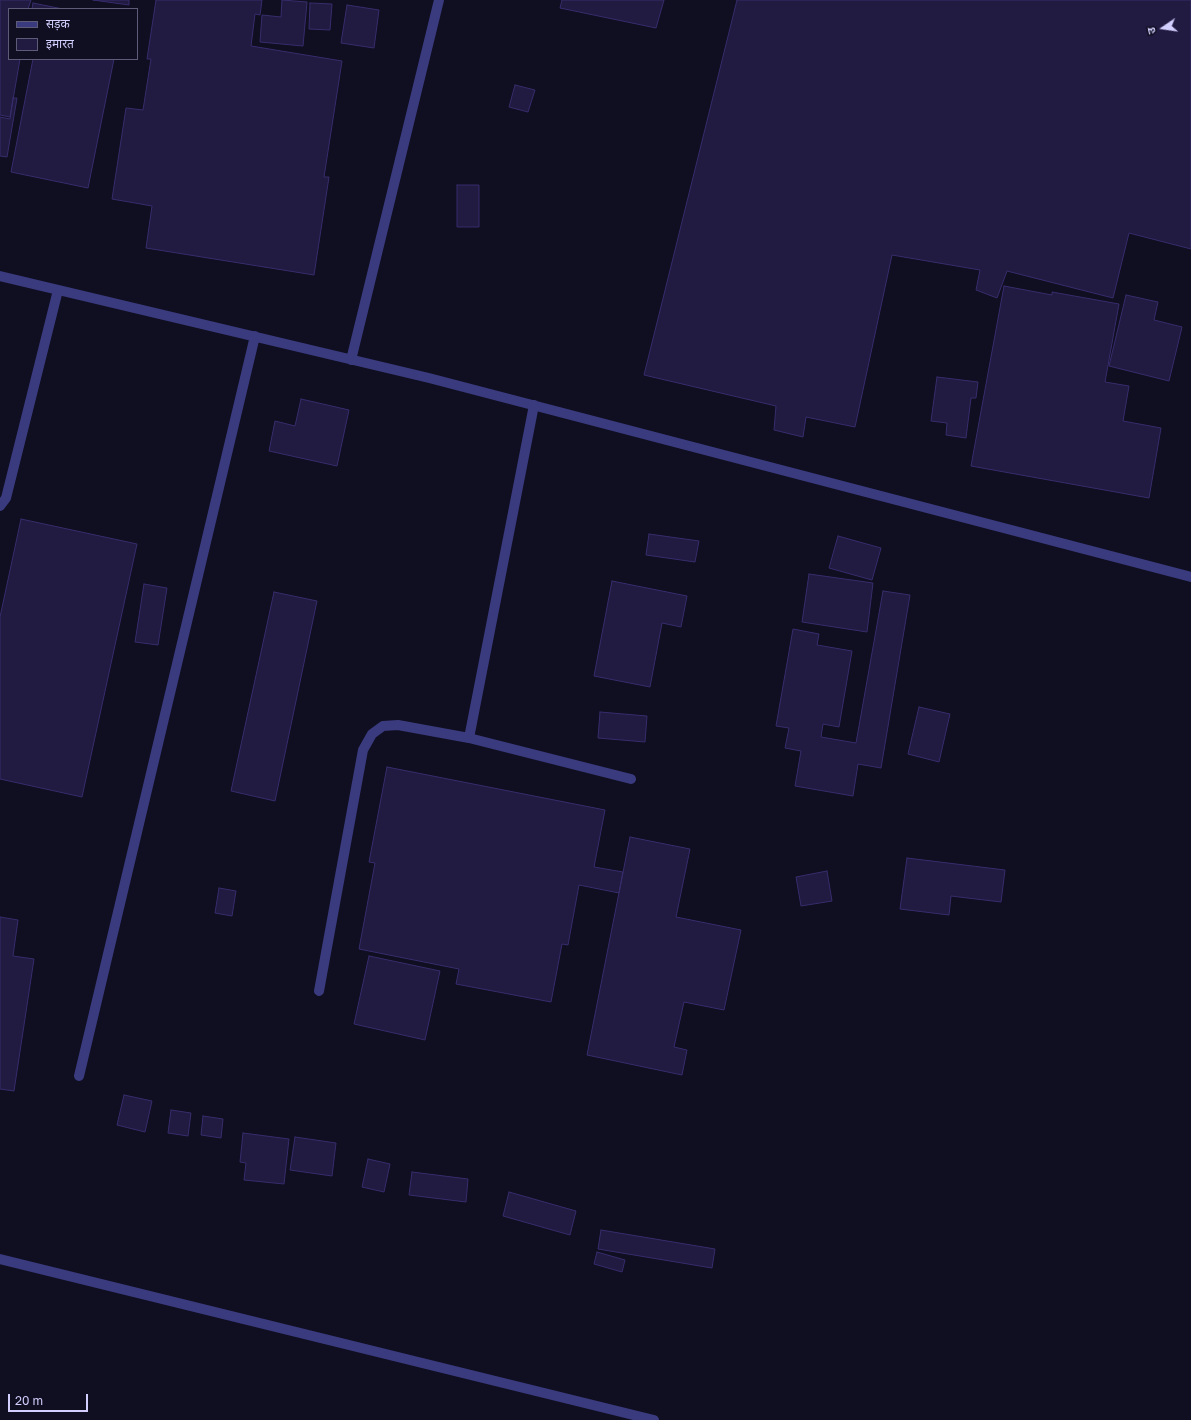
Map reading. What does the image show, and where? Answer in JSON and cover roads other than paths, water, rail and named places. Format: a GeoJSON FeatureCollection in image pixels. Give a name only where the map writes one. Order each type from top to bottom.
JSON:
{"type":"FeatureCollection","features":[{"type":"Feature","properties":{"kind":"street"},"geometry":{"type":"LineString","coordinates":[[351,360],[439,0]]}},
{"type":"Feature","properties":{"kind":"street"},"geometry":{"type":"LineString","coordinates":[[0,276],[255,336],[534,406],[1191,577]]}},
{"type":"Feature","properties":{"kind":"street"},"geometry":{"type":"LineString","coordinates":[[0,506],[6,498],[58,290]]}},
{"type":"Feature","properties":{"kind":"street"},"geometry":{"type":"LineString","coordinates":[[79,1076],[255,336]]}},
{"type":"Feature","properties":{"kind":"street"},"geometry":{"type":"LineString","coordinates":[[469,738],[534,406]]}},
{"type":"Feature","properties":{"kind":"street"},"geometry":{"type":"LineString","coordinates":[[318,991],[362,750],[372,734],[383,726],[398,725],[469,738],[631,779]]}},
{"type":"Feature","properties":{"kind":"street"},"geometry":{"type":"LineString","coordinates":[[0,1259],[654,1420]]}}]}
